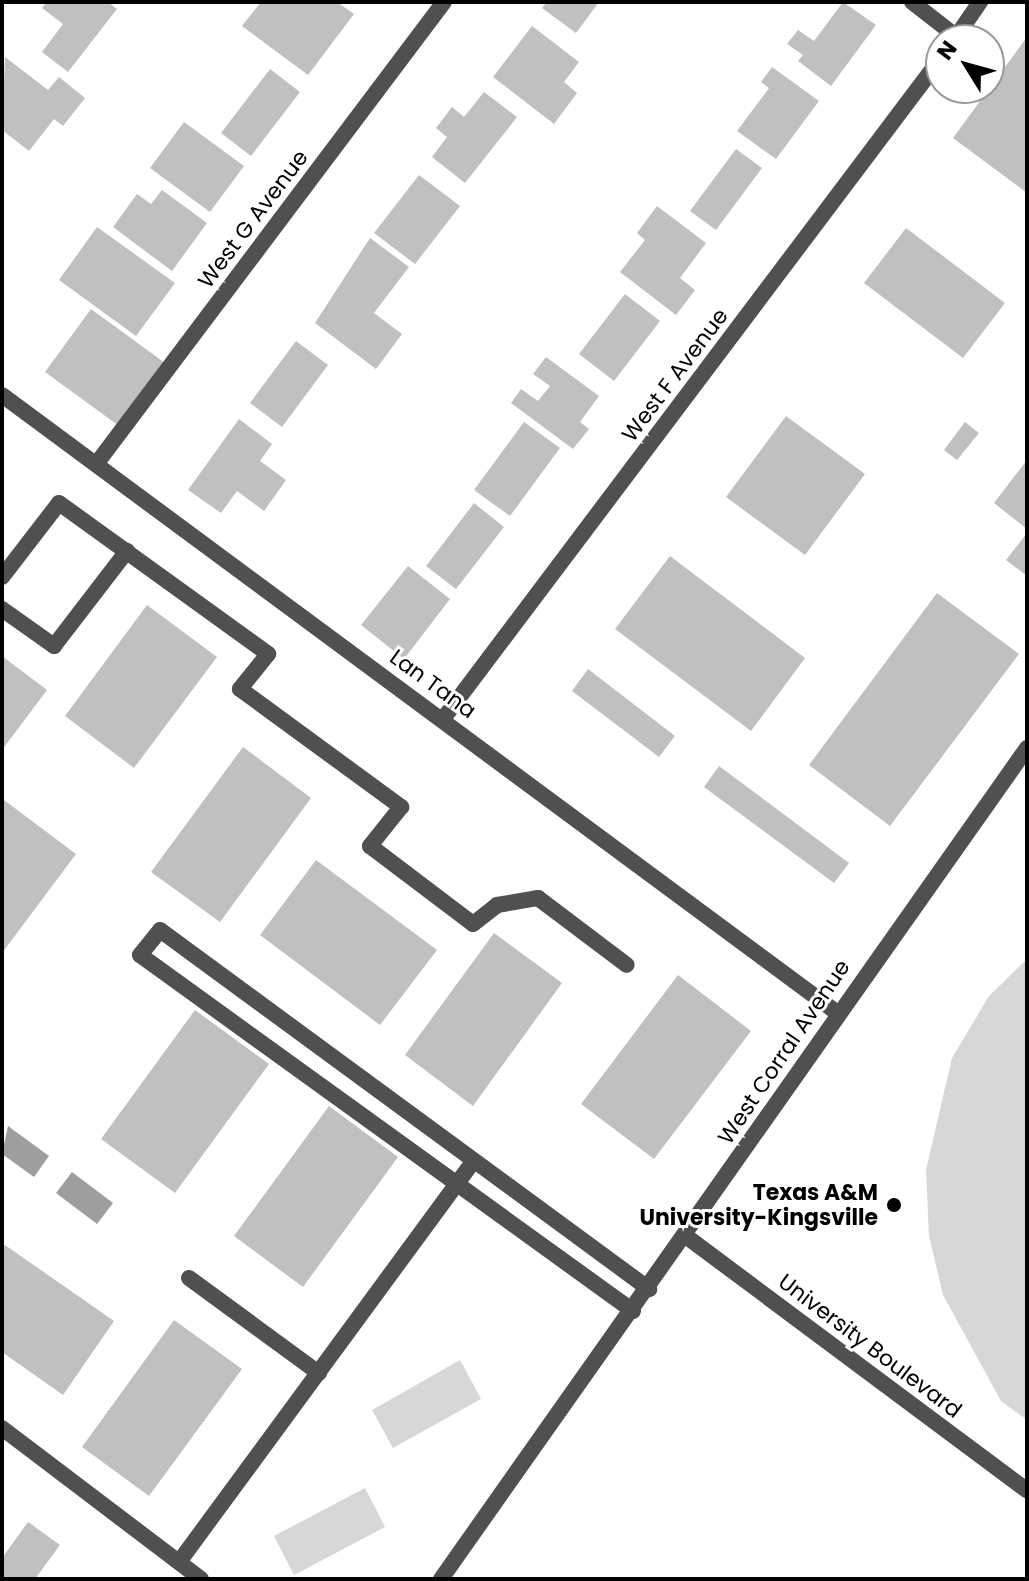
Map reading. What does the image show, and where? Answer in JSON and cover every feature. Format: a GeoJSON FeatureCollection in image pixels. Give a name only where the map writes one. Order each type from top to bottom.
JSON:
{"type":"FeatureCollection","features":[{"type":"Feature","properties":{"kind":"street","name":"West G Avenue"},"geometry":{"type":"LineString","coordinates":[[97,463],[444,2]]}},
{"type":"Feature","properties":{"kind":"street"},"geometry":{"type":"LineString","coordinates":[[912,2],[939,24]]}},
{"type":"Feature","properties":{"kind":"street"},"geometry":{"type":"LineString","coordinates":[[965,24],[980,2]]}},
{"type":"Feature","properties":{"kind":"street","name":"West F Avenue"},"geometry":{"type":"LineString","coordinates":[[443,719],[925,79]]}},
{"type":"Feature","properties":{"kind":"street","name":"Lan Tana"},"geometry":{"type":"LineString","coordinates":[[2,395],[836,1012]]}},
{"type":"Feature","properties":{"kind":"street"},"geometry":{"type":"LineString","coordinates":[[2,577],[59,503],[268,654],[240,689],[401,807],[370,846],[473,924],[497,905],[538,898],[627,965]]}},
{"type":"Feature","properties":{"kind":"street"},"geometry":{"type":"LineString","coordinates":[[2,609],[54,646],[127,551]]}},
{"type":"Feature","properties":{"kind":"street","name":"West Corral Avenue"},"geometry":{"type":"LineString","coordinates":[[441,1579],[687,1237],[836,1012],[1027,748]]}},
{"type":"Feature","properties":{"kind":"street"},"geometry":{"type":"LineString","coordinates":[[633,1311],[140,955],[160,930],[649,1289]]}},
{"type":"Feature","properties":{"kind":"street"},"geometry":{"type":"LineString","coordinates":[[179,1562],[473,1162]]}},
{"type":"Feature","properties":{"kind":"street","name":"University Boulevard"},"geometry":{"type":"LineString","coordinates":[[687,1237],[1027,1490]]}},
{"type":"Feature","properties":{"kind":"street"},"geometry":{"type":"LineString","coordinates":[[189,1278],[319,1373]]}},
{"type":"Feature","properties":{"kind":"street"},"geometry":{"type":"LineString","coordinates":[[2,1428],[201,1579]]}},
{"type":"Feature","properties":{"kind":"shaded area"},"geometry":{"type":"Polygon","coordinates":[[[1027,959],[1027,1420],[1001,1401],[943,1295],[929,1236],[926,1170],[952,1058],[989,996],[1027,959]]]}},
{"type":"Feature","properties":{"kind":"shaded area"},"geometry":{"type":"Polygon","coordinates":[[[8,1126],[49,1156],[34,1177],[2,1154],[8,1126]]]}},
{"type":"Feature","properties":{"kind":"shaded area"},"geometry":{"type":"Polygon","coordinates":[[[72,1172],[113,1203],[97,1224],[56,1193],[72,1172]]]}},
{"type":"Feature","properties":{"kind":"shaded area"},"geometry":{"type":"Polygon","coordinates":[[[460,1360],[481,1399],[393,1448],[372,1410],[460,1360]]]}},
{"type":"Feature","properties":{"kind":"shaded area"},"geometry":{"type":"Polygon","coordinates":[[[365,1488],[385,1527],[294,1575],[274,1536],[365,1488]]]}},
{"type":"Feature","properties":{"kind":"building"},"geometry":{"type":"Polygon","coordinates":[[[47,2],[108,2],[117,9],[68,72],[42,52],[63,24],[42,8],[47,2]]]}},
{"type":"Feature","properties":{"kind":"building"},"geometry":{"type":"Polygon","coordinates":[[[261,2],[337,2],[354,14],[308,75],[242,26],[261,2]]]}},
{"type":"Feature","properties":{"kind":"building"},"geometry":{"type":"Polygon","coordinates":[[[547,2],[599,2],[576,33],[542,8],[547,2]]]}},
{"type":"Feature","properties":{"kind":"building"},"geometry":{"type":"Polygon","coordinates":[[[843,2],[876,25],[831,86],[798,61],[803,55],[787,44],[798,30],[814,41],[843,2]]]}},
{"type":"Feature","properties":{"kind":"building"},"geometry":{"type":"Polygon","coordinates":[[[532,26],[579,62],[564,82],[577,93],[554,124],[493,77],[532,26]]]}},
{"type":"Feature","properties":{"kind":"building"},"geometry":{"type":"Polygon","coordinates":[[[1027,37],[1027,193],[953,138],[978,104],[1005,104],[1005,67],[1027,37]]]}},
{"type":"Feature","properties":{"kind":"building"},"geometry":{"type":"Polygon","coordinates":[[[5,57],[48,90],[59,77],[85,98],[63,126],[54,119],[29,151],[2,130],[5,57]]]}},
{"type":"Feature","properties":{"kind":"building"},"geometry":{"type":"Polygon","coordinates":[[[772,67],[819,101],[776,159],[737,131],[769,88],[761,82],[772,67]]]}},
{"type":"Feature","properties":{"kind":"building"},"geometry":{"type":"Polygon","coordinates":[[[270,69],[300,92],[251,156],[221,133],[270,69]]]}},
{"type":"Feature","properties":{"kind":"building"},"geometry":{"type":"Polygon","coordinates":[[[484,92],[517,117],[465,183],[432,157],[447,137],[436,128],[452,107],[464,117],[484,92]]]}},
{"type":"Feature","properties":{"kind":"building"},"geometry":{"type":"Polygon","coordinates":[[[184,122],[244,166],[210,212],[150,168],[184,122]]]}},
{"type":"Feature","properties":{"kind":"building"},"geometry":{"type":"Polygon","coordinates":[[[736,149],[762,168],[716,230],[690,211],[736,149]]]}},
{"type":"Feature","properties":{"kind":"building"},"geometry":{"type":"Polygon","coordinates":[[[419,175],[460,206],[415,264],[374,233],[419,175]]]}},
{"type":"Feature","properties":{"kind":"building"},"geometry":{"type":"Polygon","coordinates":[[[162,190],[207,223],[172,271],[113,227],[137,194],[151,204],[162,190]]]}},
{"type":"Feature","properties":{"kind":"building"},"geometry":{"type":"Polygon","coordinates":[[[657,206],[706,243],[680,278],[695,290],[676,315],[620,272],[645,240],[637,233],[657,206]]]}},
{"type":"Feature","properties":{"kind":"building"},"geometry":{"type":"Polygon","coordinates":[[[97,227],[175,283],[136,336],[59,280],[97,227]]]}},
{"type":"Feature","properties":{"kind":"building"},"geometry":{"type":"Polygon","coordinates":[[[906,228],[1005,303],[963,358],[864,283],[906,228]]]}},
{"type":"Feature","properties":{"kind":"building"},"geometry":{"type":"Polygon","coordinates":[[[370,238],[409,267],[374,313],[402,334],[376,369],[315,323],[370,238]]]}},
{"type":"Feature","properties":{"kind":"building"},"geometry":{"type":"Polygon","coordinates":[[[625,294],[660,321],[614,381],[579,354],[625,294]]]}},
{"type":"Feature","properties":{"kind":"building"},"geometry":{"type":"Polygon","coordinates":[[[91,309],[165,363],[119,426],[45,372],[91,309]]]}},
{"type":"Feature","properties":{"kind":"building"},"geometry":{"type":"Polygon","coordinates":[[[296,341],[328,365],[282,427],[250,403],[296,341]]]}},
{"type":"Feature","properties":{"kind":"building"},"geometry":{"type":"Polygon","coordinates":[[[546,357],[599,396],[580,422],[589,429],[573,449],[511,403],[521,389],[538,401],[550,386],[533,374],[546,357]]]}},
{"type":"Feature","properties":{"kind":"building"},"geometry":{"type":"Polygon","coordinates":[[[786,416],[865,474],[805,555],[726,497],[786,416]]]}},
{"type":"Feature","properties":{"kind":"building"},"geometry":{"type":"Polygon","coordinates":[[[239,419],[272,444],[260,461],[286,480],[264,511],[237,491],[221,513],[188,490],[239,419]]]}},
{"type":"Feature","properties":{"kind":"building"},"geometry":{"type":"Polygon","coordinates":[[[524,422],[560,448],[510,516],[474,490],[524,422]]]}},
{"type":"Feature","properties":{"kind":"building"},"geometry":{"type":"Polygon","coordinates":[[[965,422],[979,433],[957,460],[944,450],[965,422]]]}},
{"type":"Feature","properties":{"kind":"building"},"geometry":{"type":"Polygon","coordinates":[[[1027,460],[1027,529],[994,503],[1027,460]]]}},
{"type":"Feature","properties":{"kind":"building"},"geometry":{"type":"Polygon","coordinates":[[[474,503],[504,527],[456,589],[426,566],[474,503]]]}},
{"type":"Feature","properties":{"kind":"building"},"geometry":{"type":"Polygon","coordinates":[[[1027,533],[1027,576],[1006,560],[1027,533]]]}},
{"type":"Feature","properties":{"kind":"building"},"geometry":{"type":"Polygon","coordinates":[[[670,556],[805,658],[751,731],[615,629],[670,556]]]}},
{"type":"Feature","properties":{"kind":"building"},"geometry":{"type":"Polygon","coordinates":[[[408,566],[450,599],[404,659],[361,625],[408,566]]]}},
{"type":"Feature","properties":{"kind":"building"},"geometry":{"type":"Polygon","coordinates":[[[937,593],[1019,654],[890,826],[809,765],[937,593]]]}},
{"type":"Feature","properties":{"kind":"building"},"geometry":{"type":"Polygon","coordinates":[[[147,605],[217,657],[134,768],[65,716],[147,605]]]}},
{"type":"Feature","properties":{"kind":"building"},"geometry":{"type":"Polygon","coordinates":[[[2,656],[47,690],[2,750],[2,656]]]}},
{"type":"Feature","properties":{"kind":"building"},"geometry":{"type":"Polygon","coordinates":[[[588,669],[675,736],[659,757],[572,691],[588,669]]]}},
{"type":"Feature","properties":{"kind":"building"},"geometry":{"type":"Polygon","coordinates":[[[243,747],[311,798],[220,922],[151,872],[243,747]]]}},
{"type":"Feature","properties":{"kind":"building"},"geometry":{"type":"Polygon","coordinates":[[[719,766],[849,863],[834,883],[704,787],[719,766]]]}},
{"type":"Feature","properties":{"kind":"building"},"geometry":{"type":"Polygon","coordinates":[[[4,800],[76,854],[2,953],[2,802],[4,800]]]}},
{"type":"Feature","properties":{"kind":"building"},"geometry":{"type":"Polygon","coordinates":[[[316,860],[437,950],[380,1025],[260,935],[316,860]]]}},
{"type":"Feature","properties":{"kind":"building"},"geometry":{"type":"Polygon","coordinates":[[[494,933],[562,983],[473,1106],[405,1055],[494,933]]]}},
{"type":"Feature","properties":{"kind":"building"},"geometry":{"type":"Polygon","coordinates":[[[678,975],[751,1031],[654,1159],[581,1104],[678,975]]]}},
{"type":"Feature","properties":{"kind":"building"},"geometry":{"type":"Polygon","coordinates":[[[195,1010],[269,1064],[175,1193],[101,1139],[195,1010]]]}},
{"type":"Feature","properties":{"kind":"building"},"geometry":{"type":"Polygon","coordinates":[[[329,1106],[398,1157],[303,1287],[234,1236],[329,1106]]]}},
{"type":"Feature","properties":{"kind":"building"},"geometry":{"type":"Polygon","coordinates":[[[2,1243],[114,1321],[63,1395],[2,1352],[2,1243]]]}},
{"type":"Feature","properties":{"kind":"building"},"geometry":{"type":"Polygon","coordinates":[[[174,1320],[242,1369],[149,1496],[82,1447],[174,1320]]]}},
{"type":"Feature","properties":{"kind":"building"},"geometry":{"type":"Polygon","coordinates":[[[28,1522],[60,1545],[35,1579],[2,1579],[2,1558],[28,1522]]]}},
{"type":"Feature","properties":{"kind":"place","name":"Texas A&M University-Kingsville"},"geometry":{"type":"Point","coordinates":[894,1205]}}]}
